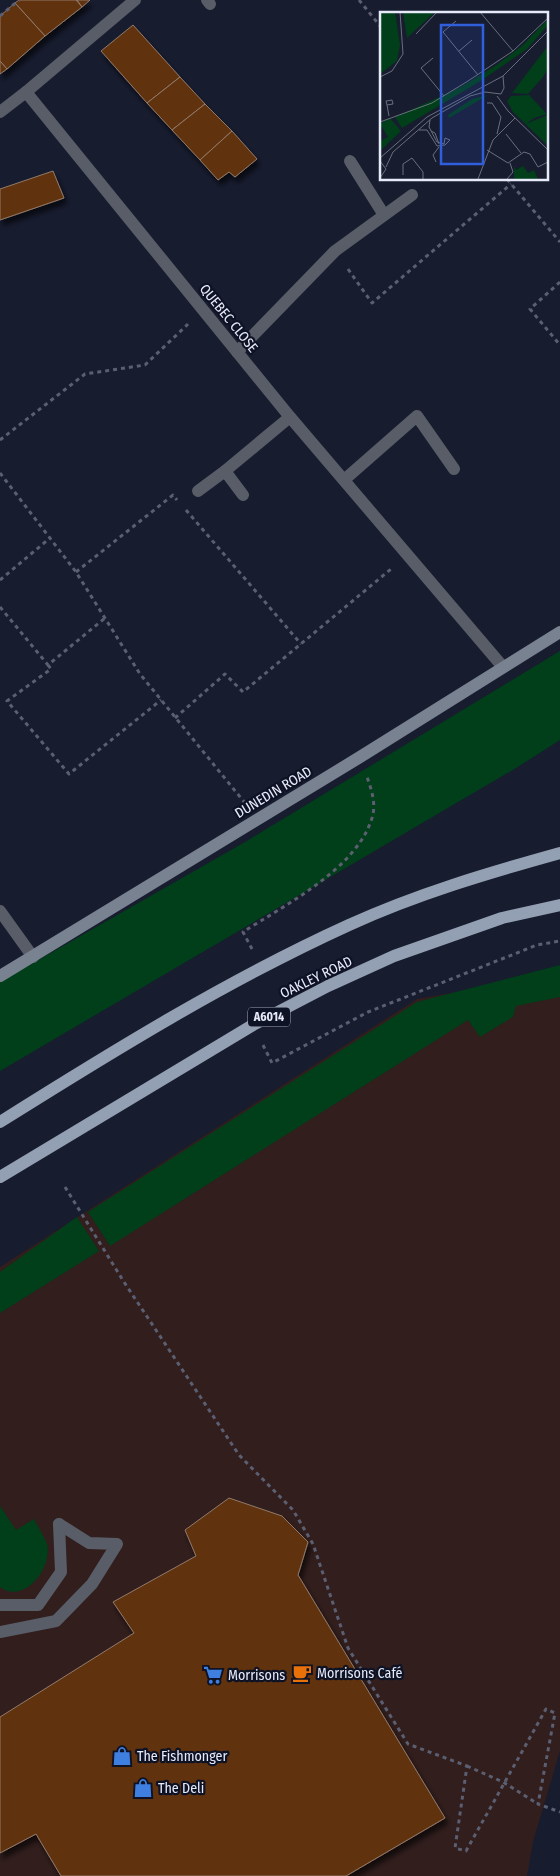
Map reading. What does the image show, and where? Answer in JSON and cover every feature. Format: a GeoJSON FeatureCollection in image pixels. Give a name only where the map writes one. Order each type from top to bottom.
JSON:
{"type":"FeatureCollection","features":[{"type":"Feature","properties":{"kind":"main road"},"geometry":{"type":"LineString","coordinates":[[0,1122],[100,1059],[262,967],[350,925],[431,892],[560,853]]}},
{"type":"Feature","properties":{"kind":"main road","name":"OAKLEY ROAD"},"geometry":{"type":"LineString","coordinates":[[0,1177],[253,1025],[328,986],[402,953],[502,918],[560,905]]}},
{"type":"Feature","properties":{"kind":"street"},"geometry":{"type":"LineString","coordinates":[[0,112],[135,0]]}},
{"type":"Feature","properties":{"kind":"street","name":"QUEBEC CLOSE"},"geometry":{"type":"LineString","coordinates":[[26,92],[290,417],[503,667]]}},
{"type":"Feature","properties":{"kind":"street"},"geometry":{"type":"LineString","coordinates":[[350,161],[384,215]]}},
{"type":"Feature","properties":{"kind":"street"},"geometry":{"type":"LineString","coordinates":[[237,352],[335,251],[412,195]]}},
{"type":"Feature","properties":{"kind":"street"},"geometry":{"type":"LineString","coordinates":[[344,480],[418,416],[454,469]]}},
{"type":"Feature","properties":{"kind":"street"},"geometry":{"type":"LineString","coordinates":[[198,491],[290,417]]}},
{"type":"Feature","properties":{"kind":"street"},"geometry":{"type":"LineString","coordinates":[[225,471],[243,495]]}},
{"type":"Feature","properties":{"kind":"street","name":"DUNEDIN ROAD"},"geometry":{"type":"LineString","coordinates":[[0,976],[360,757],[560,632]]}},
{"type":"Feature","properties":{"kind":"street"},"geometry":{"type":"LineString","coordinates":[[0,911],[33,957]]}},
{"type":"Feature","properties":{"kind":"street"},"geometry":{"type":"LineString","coordinates":[[0,1605],[38,1605],[61,1572],[59,1524],[89,1543],[117,1544],[92,1584],[56,1622],[0,1632]]}},
{"type":"Feature","properties":{"kind":"path"},"geometry":{"type":"LineString","coordinates":[[0,16],[19,0]]}},
{"type":"Feature","properties":{"kind":"path"},"geometry":{"type":"LineString","coordinates":[[359,0],[380,26]]}},
{"type":"Feature","properties":{"kind":"path"},"geometry":{"type":"LineString","coordinates":[[508,180],[560,242]]}},
{"type":"Feature","properties":{"kind":"path"},"geometry":{"type":"LineString","coordinates":[[335,251],[372,303],[511,184]]}},
{"type":"Feature","properties":{"kind":"path"},"geometry":{"type":"LineString","coordinates":[[560,282],[530,309],[560,345]]}},
{"type":"Feature","properties":{"kind":"path"},"geometry":{"type":"LineString","coordinates":[[0,440],[85,374],[145,365],[204,310]]}},
{"type":"Feature","properties":{"kind":"path"},"geometry":{"type":"LineString","coordinates":[[0,473],[76,572],[140,674],[258,819]]}},
{"type":"Feature","properties":{"kind":"path"},"geometry":{"type":"LineString","coordinates":[[76,572],[174,495],[301,644]]}},
{"type":"Feature","properties":{"kind":"path"},"geometry":{"type":"LineString","coordinates":[[0,580],[50,538]]}},
{"type":"Feature","properties":{"kind":"path"},"geometry":{"type":"LineString","coordinates":[[175,718],[225,674],[244,692],[408,555]]}},
{"type":"Feature","properties":{"kind":"path"},"geometry":{"type":"LineString","coordinates":[[0,607],[51,669],[7,701],[69,774],[161,700]]}},
{"type":"Feature","properties":{"kind":"path"},"geometry":{"type":"LineString","coordinates":[[48,665],[105,618]]}},
{"type":"Feature","properties":{"kind":"path"},"geometry":{"type":"LineString","coordinates":[[254,952],[244,932],[324,878],[358,845],[372,820],[374,797],[360,757]]}},
{"type":"Feature","properties":{"kind":"path"},"geometry":{"type":"LineString","coordinates":[[261,1040],[272,1063],[368,1012],[538,944],[560,940]]}},
{"type":"Feature","properties":{"kind":"path"},"geometry":{"type":"LineString","coordinates":[[65,1187],[124,1282],[239,1455],[294,1510],[314,1544],[348,1648],[408,1744],[503,1782],[538,1804],[560,1812]]}},
{"type":"Feature","properties":{"kind":"path"},"geometry":{"type":"LineString","coordinates":[[467,1766],[455,1848],[466,1851],[503,1782],[546,1709],[555,1713],[538,1804]]}},
{"type":"Feature","properties":{"kind":"shaded area"},"geometry":{"type":"Polygon","coordinates":[[[560,974],[560,1751],[533,1842],[527,1876],[0,1876],[0,1267],[417,999],[560,974]]]}},
{"type":"Feature","properties":{"kind":"green space"},"geometry":{"type":"Polygon","coordinates":[[[560,651],[560,740],[516,768],[0,1071],[0,982],[245,842],[560,651]]]}},
{"type":"Feature","properties":{"kind":"green space"},"geometry":{"type":"Polygon","coordinates":[[[560,965],[560,997],[516,1006],[513,1017],[480,1037],[468,1020],[110,1246],[88,1212],[417,1002],[560,965]]]}},
{"type":"Feature","properties":{"kind":"green space"},"geometry":{"type":"Polygon","coordinates":[[[77,1217],[99,1251],[0,1313],[0,1272],[77,1217]]]}},
{"type":"Feature","properties":{"kind":"green space"},"geometry":{"type":"Polygon","coordinates":[[[0,1506],[16,1530],[34,1519],[47,1544],[46,1563],[41,1573],[27,1588],[18,1591],[9,1591],[0,1587],[0,1506]]]}},
{"type":"Feature","properties":{"kind":"building"},"geometry":{"type":"Polygon","coordinates":[[[19,0],[76,0],[82,7],[45,36],[15,3],[19,0]]]}},
{"type":"Feature","properties":{"kind":"building"},"geometry":{"type":"Polygon","coordinates":[[[77,0],[90,0],[82,7],[77,0]]]}},
{"type":"Feature","properties":{"kind":"building"},"geometry":{"type":"Polygon","coordinates":[[[15,3],[45,36],[7,69],[0,61],[0,16],[15,3]]]}},
{"type":"Feature","properties":{"kind":"building"},"geometry":{"type":"Polygon","coordinates":[[[133,25],[180,77],[147,103],[101,51],[133,25]]]}},
{"type":"Feature","properties":{"kind":"building"},"geometry":{"type":"Polygon","coordinates":[[[0,61],[7,69],[0,74],[0,61]]]}},
{"type":"Feature","properties":{"kind":"building"},"geometry":{"type":"Polygon","coordinates":[[[180,77],[205,104],[172,130],[147,103],[180,77]]]}},
{"type":"Feature","properties":{"kind":"building"},"geometry":{"type":"Polygon","coordinates":[[[205,104],[232,131],[200,160],[172,130],[205,104]]]}},
{"type":"Feature","properties":{"kind":"building"},"geometry":{"type":"Polygon","coordinates":[[[232,131],[257,159],[235,177],[229,172],[218,180],[200,160],[232,131]]]}},
{"type":"Feature","properties":{"kind":"building"},"geometry":{"type":"Polygon","coordinates":[[[53,171],[64,198],[0,220],[0,189],[53,171]]]}},
{"type":"Feature","properties":{"kind":"building","name":"Morrisons"},"geometry":{"type":"Polygon","coordinates":[[[229,1498],[282,1516],[308,1542],[298,1575],[445,1818],[346,1876],[61,1876],[36,1834],[0,1853],[0,1717],[134,1633],[113,1602],[196,1556],[185,1530],[229,1498]]]}},
{"type":"Feature","properties":{"kind":"place","name":"Morrisons Café"},"geometry":{"type":"Point","coordinates":[302,1673]}},
{"type":"Feature","properties":{"kind":"place","name":"Morrisons"},"geometry":{"type":"Point","coordinates":[213,1675]}},
{"type":"Feature","properties":{"kind":"place","name":"The Fishmonger"},"geometry":{"type":"Point","coordinates":[122,1756]}},
{"type":"Feature","properties":{"kind":"place","name":"The Deli"},"geometry":{"type":"Point","coordinates":[143,1788]}}]}
